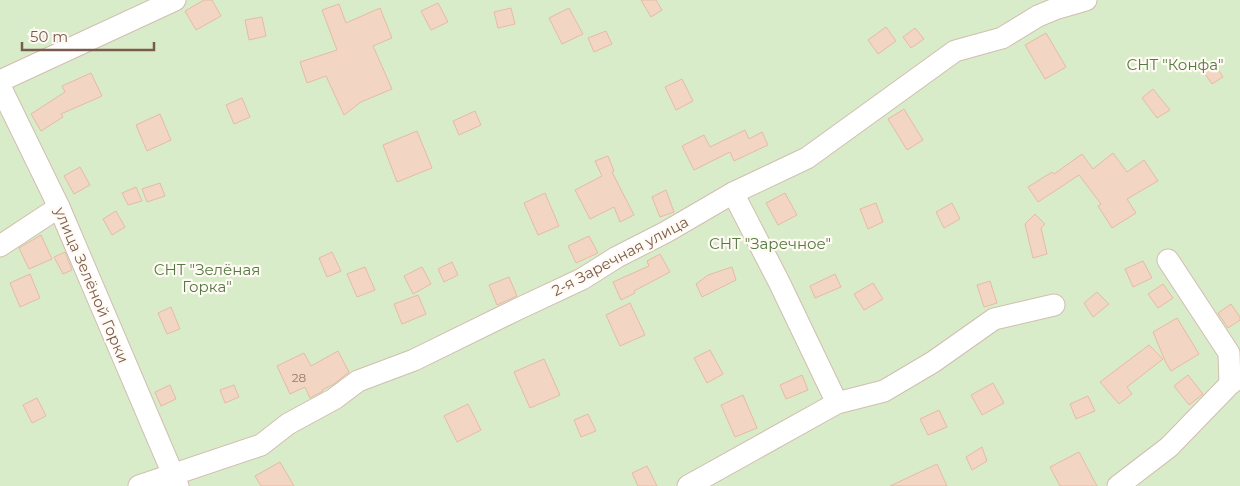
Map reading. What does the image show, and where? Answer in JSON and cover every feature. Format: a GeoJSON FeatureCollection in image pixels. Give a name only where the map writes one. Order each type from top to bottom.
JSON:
{"type":"FeatureCollection","features":[{"type":"Feature","properties":{"kind":"street"},"geometry":{"type":"LineString","coordinates":[[0,81],[175,0]]}},
{"type":"Feature","properties":{"kind":"street","name":"2-я Заречная улица"},"geometry":{"type":"LineString","coordinates":[[139,486],[175,480],[261,445],[288,424],[334,399],[358,382],[414,360],[582,279],[617,256],[666,232],[733,193],[807,158],[955,52],[1002,38],[1038,16],[1086,0]]}},
{"type":"Feature","properties":{"kind":"street","name":"улица Зелёной Горки"},"geometry":{"type":"LineString","coordinates":[[0,86],[59,207],[175,480]]}},
{"type":"Feature","properties":{"kind":"street"},"geometry":{"type":"LineString","coordinates":[[733,193],[779,282],[837,403]]}},
{"type":"Feature","properties":{"kind":"street"},"geometry":{"type":"LineString","coordinates":[[0,246],[59,207]]}},
{"type":"Feature","properties":{"kind":"street"},"geometry":{"type":"LineString","coordinates":[[1118,486],[1169,448],[1235,381],[1229,353],[1168,260]]}},
{"type":"Feature","properties":{"kind":"street"},"geometry":{"type":"LineString","coordinates":[[688,486],[837,403],[884,391],[933,362],[994,319],[1054,305]]}},
{"type":"Feature","properties":{"kind":"green space","name":"СНТ \"Заречное\""},"geometry":{"type":"Polygon","coordinates":[[[0,0],[1240,0],[1240,486],[0,486],[0,0]]]}},
{"type":"Feature","properties":{"kind":"building"},"geometry":{"type":"Polygon","coordinates":[[[204,0],[212,0],[221,16],[196,30],[185,11],[204,0]]]}},
{"type":"Feature","properties":{"kind":"building"},"geometry":{"type":"Polygon","coordinates":[[[641,0],[656,0],[662,10],[651,17],[641,0]]]}},
{"type":"Feature","properties":{"kind":"building"},"geometry":{"type":"Polygon","coordinates":[[[438,3],[448,22],[431,30],[421,11],[438,3]]]}},
{"type":"Feature","properties":{"kind":"building"},"geometry":{"type":"Polygon","coordinates":[[[339,4],[346,23],[380,8],[392,38],[373,46],[392,89],[361,102],[344,115],[326,76],[307,83],[300,62],[337,50],[322,10],[339,4]]]}},
{"type":"Feature","properties":{"kind":"building"},"geometry":{"type":"Polygon","coordinates":[[[511,8],[515,24],[498,28],[494,12],[511,8]]]}},
{"type":"Feature","properties":{"kind":"building"},"geometry":{"type":"Polygon","coordinates":[[[569,8],[583,34],[562,44],[549,18],[569,8]]]}},
{"type":"Feature","properties":{"kind":"building"},"geometry":{"type":"Polygon","coordinates":[[[262,17],[266,36],[249,40],[245,20],[262,17]]]}},
{"type":"Feature","properties":{"kind":"building"},"geometry":{"type":"Polygon","coordinates":[[[886,27],[896,41],[878,54],[868,40],[886,27]]]}},
{"type":"Feature","properties":{"kind":"building"},"geometry":{"type":"Polygon","coordinates":[[[915,28],[924,39],[911,48],[903,37],[915,28]]]}},
{"type":"Feature","properties":{"kind":"building"},"geometry":{"type":"Polygon","coordinates":[[[606,31],[612,44],[594,52],[588,38],[606,31]]]}},
{"type":"Feature","properties":{"kind":"building"},"geometry":{"type":"Polygon","coordinates":[[[1046,33],[1066,67],[1045,79],[1025,45],[1046,33]]]}},
{"type":"Feature","properties":{"kind":"building"},"geometry":{"type":"Polygon","coordinates":[[[1212,60],[1223,77],[1212,84],[1201,68],[1212,60]]]}},
{"type":"Feature","properties":{"kind":"building"},"geometry":{"type":"Polygon","coordinates":[[[91,73],[102,96],[61,114],[63,117],[41,131],[31,114],[65,92],[62,86],[91,73]]]}},
{"type":"Feature","properties":{"kind":"building"},"geometry":{"type":"Polygon","coordinates":[[[682,79],[693,101],[676,110],[665,87],[682,79]]]}},
{"type":"Feature","properties":{"kind":"building"},"geometry":{"type":"Polygon","coordinates":[[[1153,89],[1170,110],[1157,118],[1142,98],[1153,89]]]}},
{"type":"Feature","properties":{"kind":"building"},"geometry":{"type":"Polygon","coordinates":[[[242,98],[250,117],[234,124],[226,105],[242,98]]]}},
{"type":"Feature","properties":{"kind":"building"},"geometry":{"type":"Polygon","coordinates":[[[904,109],[923,140],[907,150],[888,119],[904,109]]]}},
{"type":"Feature","properties":{"kind":"building"},"geometry":{"type":"Polygon","coordinates":[[[475,111],[481,125],[459,135],[453,121],[475,111]]]}},
{"type":"Feature","properties":{"kind":"building"},"geometry":{"type":"Polygon","coordinates":[[[160,114],[171,140],[147,151],[136,125],[160,114]]]}},
{"type":"Feature","properties":{"kind":"building"},"geometry":{"type":"Polygon","coordinates":[[[745,130],[749,139],[762,132],[768,145],[734,161],[730,152],[694,170],[682,146],[704,135],[710,147],[745,130]]]}},
{"type":"Feature","properties":{"kind":"building"},"geometry":{"type":"Polygon","coordinates":[[[417,131],[432,168],[397,182],[383,145],[417,131]]]}},
{"type":"Feature","properties":{"kind":"building"},"geometry":{"type":"Polygon","coordinates":[[[1113,153],[1127,172],[1144,160],[1158,181],[1127,199],[1136,213],[1112,228],[1098,206],[1101,204],[1079,175],[1038,202],[1028,187],[1052,172],[1054,174],[1082,154],[1093,169],[1113,153]]]}},
{"type":"Feature","properties":{"kind":"building"},"geometry":{"type":"Polygon","coordinates":[[[608,156],[614,171],[612,172],[634,215],[620,222],[614,207],[590,219],[575,190],[602,176],[595,161],[608,156]]]}},
{"type":"Feature","properties":{"kind":"building"},"geometry":{"type":"Polygon","coordinates":[[[80,167],[90,185],[74,194],[64,176],[80,167]]]}},
{"type":"Feature","properties":{"kind":"building"},"geometry":{"type":"Polygon","coordinates":[[[160,183],[165,196],[147,202],[142,189],[160,183]]]}},
{"type":"Feature","properties":{"kind":"building"},"geometry":{"type":"Polygon","coordinates":[[[136,187],[142,201],[128,205],[122,193],[136,187]]]}},
{"type":"Feature","properties":{"kind":"building"},"geometry":{"type":"Polygon","coordinates":[[[666,190],[674,212],[660,217],[652,197],[666,190]]]}},
{"type":"Feature","properties":{"kind":"building"},"geometry":{"type":"Polygon","coordinates":[[[545,193],[559,226],[538,235],[524,203],[545,193]]]}},
{"type":"Feature","properties":{"kind":"building"},"geometry":{"type":"Polygon","coordinates":[[[785,193],[797,215],[778,225],[766,203],[785,193]]]}},
{"type":"Feature","properties":{"kind":"building"},"geometry":{"type":"Polygon","coordinates":[[[876,203],[883,222],[868,229],[860,209],[876,203]]]}},
{"type":"Feature","properties":{"kind":"building"},"geometry":{"type":"Polygon","coordinates":[[[952,203],[960,219],[944,228],[936,212],[952,203]]]}},
{"type":"Feature","properties":{"kind":"building"},"geometry":{"type":"Polygon","coordinates":[[[116,211],[125,227],[112,235],[103,219],[116,211]]]}},
{"type":"Feature","properties":{"kind":"building"},"geometry":{"type":"Polygon","coordinates":[[[1035,214],[1045,224],[1041,228],[1047,254],[1033,258],[1025,224],[1035,214]]]}},
{"type":"Feature","properties":{"kind":"building"},"geometry":{"type":"Polygon","coordinates":[[[41,235],[52,259],[29,269],[19,248],[41,235]]]}},
{"type":"Feature","properties":{"kind":"building"},"geometry":{"type":"Polygon","coordinates":[[[589,236],[598,253],[576,263],[568,246],[589,236]]]}},
{"type":"Feature","properties":{"kind":"building"},"geometry":{"type":"Polygon","coordinates":[[[65,252],[72,270],[63,274],[54,257],[65,252]]]}},
{"type":"Feature","properties":{"kind":"building"},"geometry":{"type":"Polygon","coordinates":[[[332,252],[341,271],[327,277],[319,258],[332,252]]]}},
{"type":"Feature","properties":{"kind":"building"},"geometry":{"type":"Polygon","coordinates":[[[660,254],[670,272],[621,300],[613,282],[649,266],[647,261],[660,254]]]}},
{"type":"Feature","properties":{"kind":"building"},"geometry":{"type":"Polygon","coordinates":[[[1143,261],[1152,278],[1133,287],[1125,269],[1143,261]]]}},
{"type":"Feature","properties":{"kind":"building"},"geometry":{"type":"Polygon","coordinates":[[[452,262],[458,275],[444,282],[438,269],[452,262]]]}},
{"type":"Feature","properties":{"kind":"building"},"geometry":{"type":"Polygon","coordinates":[[[365,267],[375,290],[357,297],[347,274],[365,267]]]}},
{"type":"Feature","properties":{"kind":"building"},"geometry":{"type":"Polygon","coordinates":[[[422,267],[431,284],[413,294],[404,276],[422,267]]]}},
{"type":"Feature","properties":{"kind":"building"},"geometry":{"type":"Polygon","coordinates":[[[732,267],[736,280],[702,297],[696,284],[708,275],[732,267]]]}},
{"type":"Feature","properties":{"kind":"building"},"geometry":{"type":"Polygon","coordinates":[[[30,274],[40,298],[20,307],[10,283],[30,274]]]}},
{"type":"Feature","properties":{"kind":"building"},"geometry":{"type":"Polygon","coordinates":[[[835,274],[841,287],[815,298],[810,286],[835,274]]]}},
{"type":"Feature","properties":{"kind":"building"},"geometry":{"type":"Polygon","coordinates":[[[509,277],[517,296],[497,305],[489,285],[509,277]]]}},
{"type":"Feature","properties":{"kind":"building"},"geometry":{"type":"Polygon","coordinates":[[[990,281],[997,303],[984,307],[977,285],[990,281]]]}},
{"type":"Feature","properties":{"kind":"building"},"geometry":{"type":"Polygon","coordinates":[[[873,283],[883,299],[864,310],[854,294],[873,283]]]}},
{"type":"Feature","properties":{"kind":"building"},"geometry":{"type":"Polygon","coordinates":[[[1163,284],[1173,298],[1158,308],[1148,294],[1163,284]]]}},
{"type":"Feature","properties":{"kind":"building"},"geometry":{"type":"Polygon","coordinates":[[[1097,292],[1109,304],[1093,317],[1084,303],[1097,292]]]}},
{"type":"Feature","properties":{"kind":"building"},"geometry":{"type":"Polygon","coordinates":[[[418,295],[426,314],[402,324],[394,304],[418,295]]]}},
{"type":"Feature","properties":{"kind":"building"},"geometry":{"type":"Polygon","coordinates":[[[630,303],[645,335],[620,346],[606,315],[630,303]]]}},
{"type":"Feature","properties":{"kind":"building"},"geometry":{"type":"Polygon","coordinates":[[[1231,304],[1240,320],[1228,328],[1218,313],[1231,304]]]}},
{"type":"Feature","properties":{"kind":"building"},"geometry":{"type":"Polygon","coordinates":[[[171,307],[180,329],[167,334],[158,313],[171,307]]]}},
{"type":"Feature","properties":{"kind":"building"},"geometry":{"type":"Polygon","coordinates":[[[1177,318],[1199,354],[1171,371],[1153,332],[1177,318]]]}},
{"type":"Feature","properties":{"kind":"building"},"geometry":{"type":"Polygon","coordinates":[[[1149,345],[1163,359],[1127,387],[1132,394],[1119,404],[1100,382],[1149,345]]]}},
{"type":"Feature","properties":{"kind":"building"},"geometry":{"type":"Polygon","coordinates":[[[710,350],[723,374],[707,383],[694,358],[710,350]]]}},
{"type":"Feature","properties":{"kind":"building"},"geometry":{"type":"Polygon","coordinates":[[[338,351],[349,372],[334,384],[310,398],[305,387],[290,394],[277,366],[304,353],[311,366],[338,351]]]}},
{"type":"Feature","properties":{"kind":"building"},"geometry":{"type":"Polygon","coordinates":[[[544,359],[560,395],[530,408],[514,372],[544,359]]]}},
{"type":"Feature","properties":{"kind":"building"},"geometry":{"type":"Polygon","coordinates":[[[802,375],[808,390],[786,399],[780,385],[802,375]]]}},
{"type":"Feature","properties":{"kind":"building"},"geometry":{"type":"Polygon","coordinates":[[[1188,375],[1203,394],[1189,405],[1174,386],[1188,375]]]}},
{"type":"Feature","properties":{"kind":"building"},"geometry":{"type":"Polygon","coordinates":[[[993,383],[1004,403],[982,415],[971,395],[993,383]]]}},
{"type":"Feature","properties":{"kind":"building"},"geometry":{"type":"Polygon","coordinates":[[[170,385],[176,399],[161,406],[155,392],[170,385]]]}},
{"type":"Feature","properties":{"kind":"building"},"geometry":{"type":"Polygon","coordinates":[[[234,385],[239,397],[225,403],[220,390],[234,385]]]}},
{"type":"Feature","properties":{"kind":"building"},"geometry":{"type":"Polygon","coordinates":[[[743,395],[757,428],[735,437],[721,405],[743,395]]]}},
{"type":"Feature","properties":{"kind":"building"},"geometry":{"type":"Polygon","coordinates":[[[1088,396],[1095,411],[1076,419],[1070,404],[1088,396]]]}},
{"type":"Feature","properties":{"kind":"building"},"geometry":{"type":"Polygon","coordinates":[[[37,398],[46,416],[32,423],[23,405],[37,398]]]}},
{"type":"Feature","properties":{"kind":"building"},"geometry":{"type":"Polygon","coordinates":[[[468,404],[481,430],[457,442],[444,416],[468,404]]]}},
{"type":"Feature","properties":{"kind":"building"},"geometry":{"type":"Polygon","coordinates":[[[939,410],[947,427],[928,435],[920,419],[939,410]]]}},
{"type":"Feature","properties":{"kind":"building"},"geometry":{"type":"Polygon","coordinates":[[[588,414],[596,431],[581,437],[574,420],[588,414]]]}},
{"type":"Feature","properties":{"kind":"building"},"geometry":{"type":"Polygon","coordinates":[[[982,447],[987,461],[972,470],[966,457],[982,447]]]}},
{"type":"Feature","properties":{"kind":"building"},"geometry":{"type":"Polygon","coordinates":[[[1079,452],[1097,486],[1060,486],[1050,467],[1079,452]]]}},
{"type":"Feature","properties":{"kind":"building"},"geometry":{"type":"Polygon","coordinates":[[[280,462],[294,486],[261,486],[255,476],[280,462]]]}},
{"type":"Feature","properties":{"kind":"building"},"geometry":{"type":"Polygon","coordinates":[[[937,464],[947,486],[890,486],[937,464]]]}},
{"type":"Feature","properties":{"kind":"building"},"geometry":{"type":"Polygon","coordinates":[[[647,466],[657,486],[638,486],[632,473],[647,466]]]}},
{"type":"Feature","properties":{"kind":"park label","name":"СНТ \"Конфа\""},"geometry":{"type":"Point","coordinates":[1175,64]}},
{"type":"Feature","properties":{"kind":"park label","name":"СНТ \"Зелёная Горка\""},"geometry":{"type":"Point","coordinates":[207,278]}}]}
